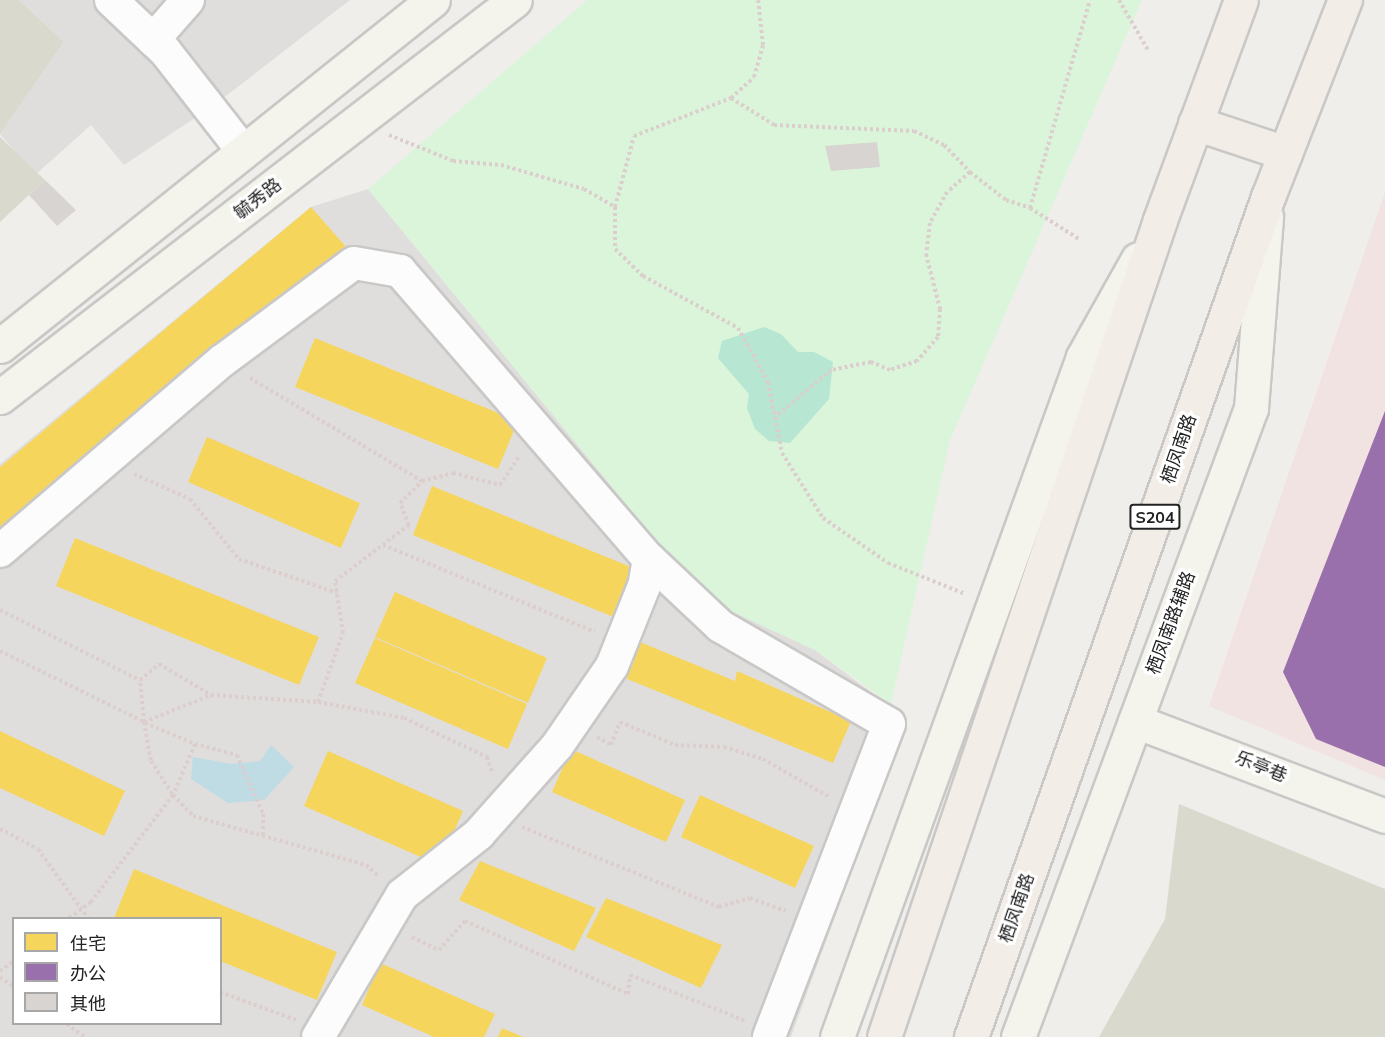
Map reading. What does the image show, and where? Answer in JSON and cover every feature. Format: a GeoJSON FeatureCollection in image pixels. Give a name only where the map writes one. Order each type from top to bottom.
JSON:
{"type":"FeatureCollection","features":[{"type":"Feature","properties":{"kind":"main road"},"geometry":{"type":"LineString","coordinates":[[884,1037],[1160,220],[1240,0]]}},
{"type":"Feature","properties":{"kind":"main road","name":"栖凤南路"},"geometry":{"type":"LineString","coordinates":[[971,1037],[1268,198],[1345,0]]}},
{"type":"Feature","properties":{"kind":"main road"},"geometry":{"type":"LineString","coordinates":[[1196,123],[1285,153]]}},
{"type":"Feature","properties":{"kind":"street"},"geometry":{"type":"LineString","coordinates":[[111,0],[153,40],[243,151]]}},
{"type":"Feature","properties":{"kind":"street"},"geometry":{"type":"LineString","coordinates":[[153,40],[188,0]]}},
{"type":"Feature","properties":{"kind":"street"},"geometry":{"type":"LineString","coordinates":[[0,346],[433,0]]}},
{"type":"Feature","properties":{"kind":"street","name":"毓秀路"},"geometry":{"type":"LineString","coordinates":[[0,397],[515,0]]}},
{"type":"Feature","properties":{"kind":"street","name":"栖凤南路辅路"},"geometry":{"type":"LineString","coordinates":[[1018,1037],[1251,408],[1268,198]]}},
{"type":"Feature","properties":{"kind":"street"},"geometry":{"type":"LineString","coordinates":[[837,1037],[1083,357],[1160,220]]}},
{"type":"Feature","properties":{"kind":"street"},"geometry":{"type":"LineString","coordinates":[[0,551],[100,460],[222,361],[354,263],[400,271],[649,559],[720,627],[889,724],[770,1034]]}},
{"type":"Feature","properties":{"kind":"street"},"geometry":{"type":"LineString","coordinates":[[320,1034],[402,895],[499,811],[573,723],[617,653],[644,586],[649,559]]}},
{"type":"Feature","properties":{"kind":"street","name":"乐亭巷"},"geometry":{"type":"LineString","coordinates":[[1135,721],[1385,816]]}},
{"type":"Feature","properties":{"kind":"path"},"geometry":{"type":"LineString","coordinates":[[758,0],[763,45],[754,77],[731,98],[634,136],[615,207],[615,249],[643,276],[738,327],[768,382],[782,453],[824,518],[888,563],[993,604]]}},
{"type":"Feature","properties":{"kind":"path"},"geometry":{"type":"LineString","coordinates":[[1030,208],[1090,0]]}},
{"type":"Feature","properties":{"kind":"path"},"geometry":{"type":"LineString","coordinates":[[1119,0],[1148,50]]}},
{"type":"Feature","properties":{"kind":"path"},"geometry":{"type":"LineString","coordinates":[[731,98],[774,125],[914,131],[944,145],[970,172],[1006,200],[1030,208],[1079,239]]}},
{"type":"Feature","properties":{"kind":"path"},"geometry":{"type":"LineString","coordinates":[[365,116],[390,135],[453,160],[501,165],[584,189],[615,207]]}},
{"type":"Feature","properties":{"kind":"path"},"geometry":{"type":"LineString","coordinates":[[775,417],[831,370],[871,362],[899,367],[916,361],[938,337],[940,309],[926,254],[930,223],[947,192],[970,172]]}},
{"type":"Feature","properties":{"kind":"path"},"geometry":{"type":"LineString","coordinates":[[222,361],[422,481]]}},
{"type":"Feature","properties":{"kind":"path"},"geometry":{"type":"LineString","coordinates":[[318,702],[343,633],[335,581],[409,525],[400,503],[422,481],[453,474],[500,485],[538,431]]}},
{"type":"Feature","properties":{"kind":"path"},"geometry":{"type":"LineString","coordinates":[[100,460],[190,499],[239,559],[337,593]]}},
{"type":"Feature","properties":{"kind":"path"},"geometry":{"type":"LineString","coordinates":[[382,545],[592,629],[617,653]]}},
{"type":"Feature","properties":{"kind":"path"},"geometry":{"type":"LineString","coordinates":[[0,610],[140,680]]}},
{"type":"Feature","properties":{"kind":"path"},"geometry":{"type":"LineString","coordinates":[[0,651],[144,722],[195,744],[237,755],[263,814],[263,838]]}},
{"type":"Feature","properties":{"kind":"path"},"geometry":{"type":"LineString","coordinates":[[140,680],[159,664],[211,695]]}},
{"type":"Feature","properties":{"kind":"path"},"geometry":{"type":"LineString","coordinates":[[140,680],[151,761],[172,795],[193,816],[263,838],[366,865],[402,895]]}},
{"type":"Feature","properties":{"kind":"path"},"geometry":{"type":"LineString","coordinates":[[144,722],[211,695],[318,702],[404,718],[488,757],[499,811],[719,907],[750,898],[812,921]]}},
{"type":"Feature","properties":{"kind":"path"},"geometry":{"type":"LineString","coordinates":[[573,723],[611,745],[620,722],[675,745],[724,747],[763,759],[855,814]]}},
{"type":"Feature","properties":{"kind":"path"},"geometry":{"type":"LineString","coordinates":[[70,917],[79,911],[172,795],[195,744]]}},
{"type":"Feature","properties":{"kind":"path"},"geometry":{"type":"LineString","coordinates":[[0,829],[38,849],[79,911],[87,917]]}},
{"type":"Feature","properties":{"kind":"path"},"geometry":{"type":"LineString","coordinates":[[384,924],[439,950],[465,921],[628,994],[630,975],[770,1034]]}},
{"type":"Feature","properties":{"kind":"path"},"geometry":{"type":"LineString","coordinates":[[222,993],[320,1034]]}},
{"type":"Feature","properties":{"kind":"path"},"geometry":{"type":"LineString","coordinates":[[69,1025],[84,1037]]}},
{"type":"Feature","properties":{"kind":"shaded area"},"geometry":{"type":"Polygon","coordinates":[[[0,0],[19,0],[64,42],[0,134],[0,0]]]}},
{"type":"Feature","properties":{"kind":"shaded area"},"geometry":{"type":"Polygon","coordinates":[[[19,0],[350,0],[213,106],[124,165],[91,125],[35,175],[0,134],[64,42],[19,0]]]}},
{"type":"Feature","properties":{"kind":"shaded area"},"geometry":{"type":"Polygon","coordinates":[[[0,137],[45,180],[0,222],[0,137]]]}},
{"type":"Feature","properties":{"kind":"shaded area"},"geometry":{"type":"Polygon","coordinates":[[[368,189],[703,598],[815,650],[907,719],[791,1037],[0,1037],[0,464],[311,207],[368,189]]]}},
{"type":"Feature","properties":{"kind":"shaded area"},"geometry":{"type":"Polygon","coordinates":[[[1385,192],[1385,780],[1209,706],[1385,192]]]}},
{"type":"Feature","properties":{"kind":"shaded area"},"geometry":{"type":"Polygon","coordinates":[[[1179,804],[1385,889],[1385,1037],[1099,1037],[1165,919],[1179,804]]]}},
{"type":"Feature","properties":{"kind":"green space"},"geometry":{"type":"Polygon","coordinates":[[[587,0],[1142,0],[950,440],[891,704],[815,650],[703,598],[368,189],[587,0]]]}},
{"type":"Feature","properties":{"kind":"green space"},"geometry":{"type":"Polygon","coordinates":[[[764,327],[781,334],[798,352],[814,352],[833,362],[829,399],[790,443],[769,441],[755,429],[747,408],[749,394],[718,358],[722,341],[764,327]]]}},
{"type":"Feature","properties":{"kind":"water"},"geometry":{"type":"Polygon","coordinates":[[[271,745],[294,767],[264,800],[228,803],[191,779],[193,757],[232,764],[260,761],[271,745]]]}},
{"type":"Feature","properties":{"kind":"building: 住宅"},"geometry":{"type":"Polygon","coordinates":[[[311,207],[347,248],[0,532],[0,467],[311,207]]]}},
{"type":"Feature","properties":{"kind":"building: 住宅"},"geometry":{"type":"Polygon","coordinates":[[[315,338],[518,421],[498,469],[295,387],[315,338]]]}},
{"type":"Feature","properties":{"kind":"building: 住宅"},"geometry":{"type":"Polygon","coordinates":[[[207,437],[360,503],[341,548],[188,482],[207,437]]]}},
{"type":"Feature","properties":{"kind":"building: 住宅"},"geometry":{"type":"Polygon","coordinates":[[[432,486],[636,569],[616,618],[413,535],[432,486]]]}},
{"type":"Feature","properties":{"kind":"building: 住宅"},"geometry":{"type":"Polygon","coordinates":[[[75,538],[319,637],[299,685],[56,586],[75,538]]]}},
{"type":"Feature","properties":{"kind":"building: 住宅"},"geometry":{"type":"Polygon","coordinates":[[[395,592],[547,658],[528,703],[375,637],[395,592]]]}},
{"type":"Feature","properties":{"kind":"building: 住宅"},"geometry":{"type":"Polygon","coordinates":[[[375,638],[527,704],[508,749],[355,683],[375,638]]]}},
{"type":"Feature","properties":{"kind":"building: 住宅"},"geometry":{"type":"Polygon","coordinates":[[[635,640],[735,681],[737,671],[851,721],[833,763],[620,676],[635,640]]]}},
{"type":"Feature","properties":{"kind":"building: 住宅"},"geometry":{"type":"Polygon","coordinates":[[[0,731],[125,791],[104,836],[0,788],[0,731]]]}},
{"type":"Feature","properties":{"kind":"building: 住宅"},"geometry":{"type":"Polygon","coordinates":[[[571,749],[685,800],[666,842],[552,792],[571,749]]]}},
{"type":"Feature","properties":{"kind":"building: 住宅"},"geometry":{"type":"Polygon","coordinates":[[[328,751],[463,811],[439,865],[304,806],[328,751]]]}},
{"type":"Feature","properties":{"kind":"building: 住宅"},"geometry":{"type":"Polygon","coordinates":[[[700,795],[814,846],[795,888],[681,837],[700,795]]]}},
{"type":"Feature","properties":{"kind":"building: 住宅"},"geometry":{"type":"Polygon","coordinates":[[[480,861],[596,908],[574,951],[459,900],[480,861]]]}},
{"type":"Feature","properties":{"kind":"building: 住宅"},"geometry":{"type":"Polygon","coordinates":[[[134,869],[337,952],[317,1000],[222,962],[222,917],[114,917],[134,869]]]}},
{"type":"Feature","properties":{"kind":"building: 住宅"},"geometry":{"type":"Polygon","coordinates":[[[606,898],[722,945],[701,988],[586,937],[606,898]]]}},
{"type":"Feature","properties":{"kind":"building: 住宅"},"geometry":{"type":"Polygon","coordinates":[[[380,963],[495,1014],[484,1037],[434,1037],[362,1005],[380,963]]]}},
{"type":"Feature","properties":{"kind":"building: 住宅"},"geometry":{"type":"Polygon","coordinates":[[[502,1028],[523,1037],[498,1037],[502,1028]]]}},
{"type":"Feature","properties":{"kind":"building: 办公"},"geometry":{"type":"Polygon","coordinates":[[[1385,411],[1385,767],[1316,739],[1283,672],[1385,411]]]}},
{"type":"Feature","properties":{"kind":"building: 其他"},"geometry":{"type":"Polygon","coordinates":[[[877,142],[880,167],[831,171],[825,146],[877,142]]]}},
{"type":"Feature","properties":{"kind":"building: 其他"},"geometry":{"type":"Polygon","coordinates":[[[45,180],[76,210],[57,226],[29,195],[45,180]]]}}]}
